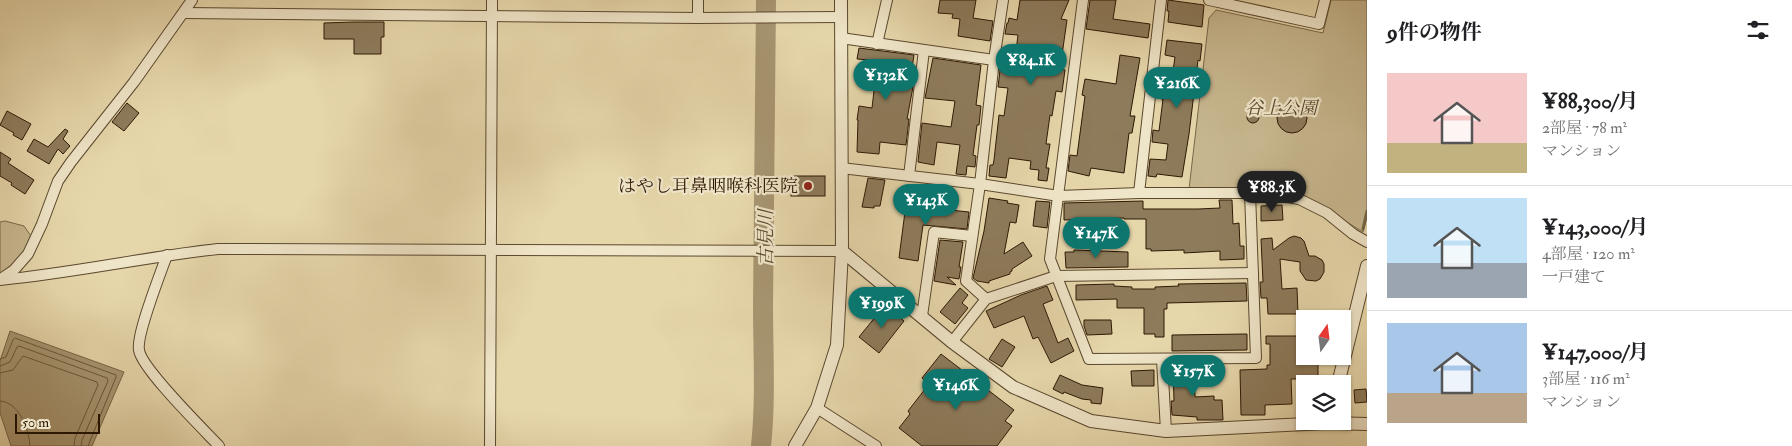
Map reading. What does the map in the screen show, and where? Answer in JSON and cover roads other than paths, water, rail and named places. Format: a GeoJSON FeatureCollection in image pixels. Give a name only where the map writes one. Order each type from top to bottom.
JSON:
{"type":"FeatureCollection","features":[{"type":"Feature","properties":{"kind":"street"},"geometry":{"type":"LineString","coordinates":[[0,280],[14,270],[28,254],[62,175],[134,82],[192,0]]}},
{"type":"Feature","properties":{"kind":"street"},"geometry":{"type":"LineString","coordinates":[[490,446],[492,0]]}},
{"type":"Feature","properties":{"kind":"street"},"geometry":{"type":"LineString","coordinates":[[698,0],[698,18]]}},
{"type":"Feature","properties":{"kind":"street"},"geometry":{"type":"LineString","coordinates":[[795,446],[817,408],[837,345],[842,251],[841,0]]}},
{"type":"Feature","properties":{"kind":"street"},"geometry":{"type":"LineString","coordinates":[[877,44],[886,0]]}},
{"type":"Feature","properties":{"kind":"street"},"geometry":{"type":"LineString","coordinates":[[986,300],[966,281],[1003,0]]}},
{"type":"Feature","properties":{"kind":"street"},"geometry":{"type":"LineString","coordinates":[[1083,0],[1050,259],[1089,359],[1256,358],[1250,193]]}},
{"type":"Feature","properties":{"kind":"street"},"geometry":{"type":"LineString","coordinates":[[1139,193],[1161,0]]}},
{"type":"Feature","properties":{"kind":"street"},"geometry":{"type":"LineString","coordinates":[[1209,0],[1319,24],[1325,0]]}},
{"type":"Feature","properties":{"kind":"street"},"geometry":{"type":"LineString","coordinates":[[184,13],[698,18],[841,17]]}},
{"type":"Feature","properties":{"kind":"street"},"geometry":{"type":"LineString","coordinates":[[841,38],[994,60]]}},
{"type":"Feature","properties":{"kind":"street"},"geometry":{"type":"LineString","coordinates":[[909,176],[924,50]]}},
{"type":"Feature","properties":{"kind":"street"},"geometry":{"type":"LineString","coordinates":[[841,168],[980,184],[1059,196],[1139,193],[1250,193],[1282,196],[1299,200],[1327,213],[1352,234],[1367,242]]}},
{"type":"Feature","properties":{"kind":"street"},"geometry":{"type":"LineString","coordinates":[[922,316],[934,232],[972,236]]}},
{"type":"Feature","properties":{"kind":"street"},"geometry":{"type":"LineString","coordinates":[[0,280],[36,277],[167,255],[218,249],[842,251],[952,342],[1013,387],[1091,421],[1166,431],[1296,424]]}},
{"type":"Feature","properties":{"kind":"street"},"geometry":{"type":"LineString","coordinates":[[167,255],[141,335],[139,352],[162,384],[219,446]]}},
{"type":"Feature","properties":{"kind":"street"},"geometry":{"type":"LineString","coordinates":[[1340,375],[1367,266]]}},
{"type":"Feature","properties":{"kind":"street"},"geometry":{"type":"LineString","coordinates":[[952,342],[986,300],[1056,276],[1253,273]]}},
{"type":"Feature","properties":{"kind":"street"},"geometry":{"type":"LineString","coordinates":[[1162,359],[1166,431]]}},
{"type":"Feature","properties":{"kind":"street"},"geometry":{"type":"LineString","coordinates":[[817,408],[876,446]]}},
{"type":"Feature","properties":{"kind":"street"},"geometry":{"type":"LineString","coordinates":[[1351,423],[1367,424]]}},
{"type":"Feature","properties":{"kind":"water"},"geometry":{"type":"Polygon","coordinates":[[[10,331],[124,372],[92,446],[11,446],[0,413],[0,361],[10,331]]]}},
{"type":"Feature","properties":{"kind":"waterway","name":"古見川"},"geometry":{"type":"LineString","coordinates":[[761,446],[764,393],[766,0]]}},
{"type":"Feature","properties":{"kind":"waterway"},"geometry":{"type":"LineString","coordinates":[[1363,229],[1367,211]]}},
{"type":"Feature","properties":{"kind":"place","name":"はやし耳鼻咽喉科医院"},"geometry":{"type":"Point","coordinates":[808,186]}},
{"type":"Feature","properties":{"kind":"park label","name":"谷上公園"},"geometry":{"type":"Point","coordinates":[1281,108]}}]}
